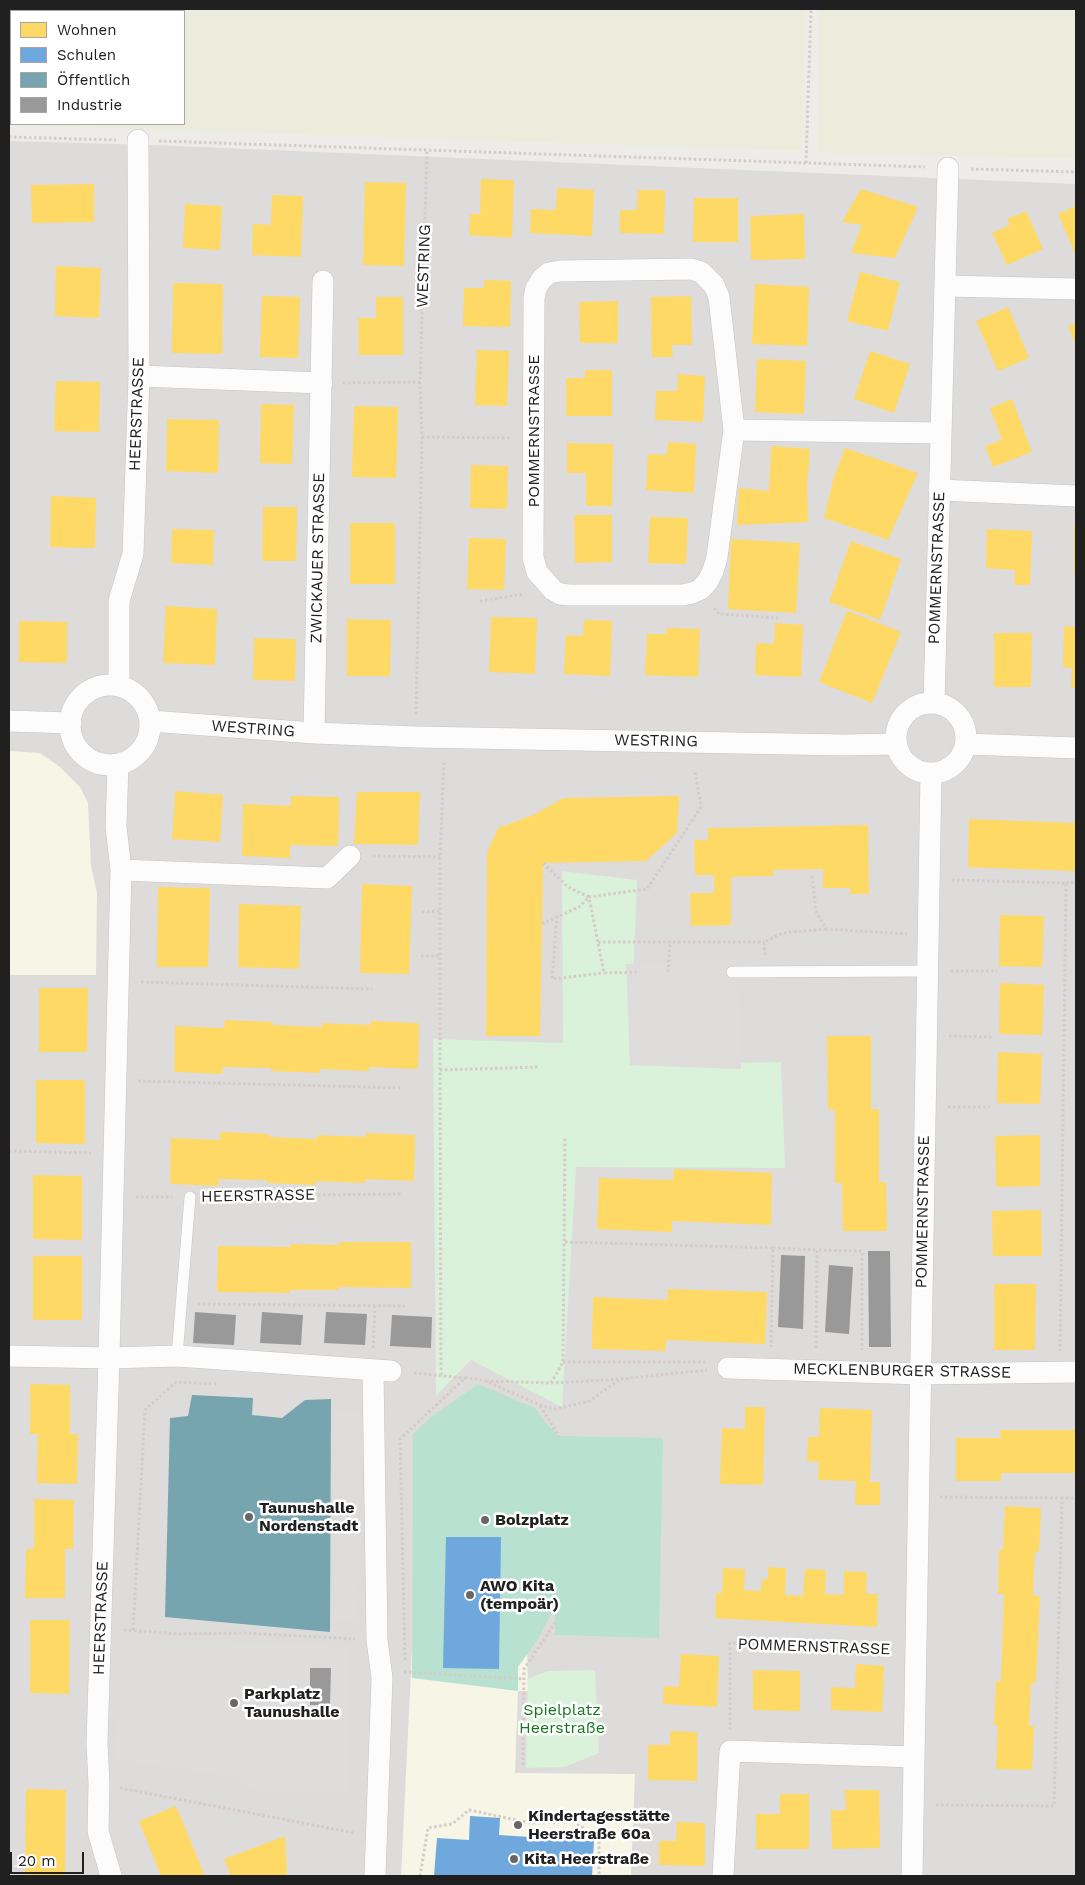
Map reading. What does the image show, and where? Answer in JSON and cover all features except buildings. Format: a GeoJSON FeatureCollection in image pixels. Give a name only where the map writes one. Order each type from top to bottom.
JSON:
{"type":"FeatureCollection","features":[{"type":"Feature","properties":{"kind":"street","name":"HEERSTRASSE"},"geometry":{"type":"LineString","coordinates":[[119,686],[119,601],[133,554],[140,376],[138,140]]}},
{"type":"Feature","properties":{"kind":"street","name":"POMMERNSTRASSE"},"geometry":{"type":"LineString","coordinates":[[934,703],[948,168]]}},
{"type":"Feature","properties":{"kind":"street","name":"POMMERNSTRASSE"},"geometry":{"type":"LineString","coordinates":[[553,590],[537,572],[533,557],[535,438],[534,300],[536,288],[542,279],[550,273],[560,271],[691,269],[701,272],[709,278],[719,297],[734,430],[717,557],[708,581],[701,589]]}},
{"type":"Feature","properties":{"kind":"street","name":"ZWICKAUER STRASSE"},"geometry":{"type":"LineString","coordinates":[[314,733],[324,281]]}},
{"type":"Feature","properties":{"kind":"street"},"geometry":{"type":"LineString","coordinates":[[946,286],[1076,289]]}},
{"type":"Feature","properties":{"kind":"street"},"geometry":{"type":"LineString","coordinates":[[140,376],[322,383]]}},
{"type":"Feature","properties":{"kind":"street"},"geometry":{"type":"LineString","coordinates":[[734,430],[940,434]]}},
{"type":"Feature","properties":{"kind":"street"},"geometry":{"type":"LineString","coordinates":[[939,490],[1076,496]]}},
{"type":"Feature","properties":{"kind":"street"},"geometry":{"type":"LineString","coordinates":[[553,590],[560,594],[569,595],[673,595],[692,593],[701,589]]}},
{"type":"Feature","properties":{"kind":"street"},"geometry":{"type":"LineString","coordinates":[[103,685],[119,686],[138,696],[147,709],[150,722],[149,733],[140,751],[132,758],[118,764],[97,762],[83,754],[74,740],[70,723],[77,703],[84,695],[103,685]]}},
{"type":"Feature","properties":{"kind":"street"},"geometry":{"type":"LineString","coordinates":[[934,703],[944,705],[959,716],[966,733],[966,744],[956,763],[948,769],[931,773],[922,772],[912,768],[903,760],[896,744],[897,729],[903,716],[911,708],[922,704],[934,703]]}},
{"type":"Feature","properties":{"kind":"street"},"geometry":{"type":"LineString","coordinates":[[9,721],[70,723]]}},
{"type":"Feature","properties":{"kind":"street","name":"WESTRING"},"geometry":{"type":"LineString","coordinates":[[150,722],[314,733],[416,737],[844,745],[896,744]]}},
{"type":"Feature","properties":{"kind":"street"},"geometry":{"type":"LineString","coordinates":[[966,744],[1076,748]]}},
{"type":"Feature","properties":{"kind":"street","name":"HEERSTRASSE"},"geometry":{"type":"LineString","coordinates":[[110,1876],[98,1831],[99,1784],[97,1743],[116,1081],[120,870],[116,827],[118,764]]}},
{"type":"Feature","properties":{"kind":"street","name":"POMMERNSTRASSE"},"geometry":{"type":"LineString","coordinates":[[912,1876],[931,773]]}},
{"type":"Feature","properties":{"kind":"street"},"geometry":{"type":"LineString","coordinates":[[120,870],[327,878],[350,856]]}},
{"type":"Feature","properties":{"kind":"street"},"geometry":{"type":"LineString","coordinates":[[9,1356],[109,1358],[177,1356],[382,1370],[378,1640],[382,1678],[375,1876]]}},
{"type":"Feature","properties":{"kind":"street","name":"MECKLENBURGER STRASSE"},"geometry":{"type":"LineString","coordinates":[[728,1368],[920,1374],[1068,1372]]}},
{"type":"Feature","properties":{"kind":"street"},"geometry":{"type":"LineString","coordinates":[[723,1876],[730,1751],[914,1757]]}},
{"type":"Feature","properties":{"kind":"lane"},"geometry":{"type":"LineString","coordinates":[[732,972],[928,971]]}},
{"type":"Feature","properties":{"kind":"lane"},"geometry":{"type":"LineString","coordinates":[[177,1356],[190,1197]]}},
{"type":"Feature","properties":{"kind":"path"},"geometry":{"type":"LineString","coordinates":[[806,163],[811,9]]}},
{"type":"Feature","properties":{"kind":"path"},"geometry":{"type":"LineString","coordinates":[[9,137],[1076,172]]}},
{"type":"Feature","properties":{"kind":"path","name":"WESTRING"},"geometry":{"type":"LineString","coordinates":[[416,737],[422,437],[420,382],[428,150]]}},
{"type":"Feature","properties":{"kind":"path"},"geometry":{"type":"LineString","coordinates":[[322,383],[420,382]]}},
{"type":"Feature","properties":{"kind":"path"},"geometry":{"type":"LineString","coordinates":[[422,437],[535,438]]}},
{"type":"Feature","properties":{"kind":"path"},"geometry":{"type":"LineString","coordinates":[[701,589],[719,614],[778,618]]}},
{"type":"Feature","properties":{"kind":"path"},"geometry":{"type":"LineString","coordinates":[[480,601],[553,590]]}},
{"type":"Feature","properties":{"kind":"path"},"geometry":{"type":"LineString","coordinates":[[441,1375],[440,857],[445,737]]}},
{"type":"Feature","properties":{"kind":"path"},"geometry":{"type":"LineString","coordinates":[[543,863],[568,887],[589,897],[647,889],[700,807],[695,772]]}},
{"type":"Feature","properties":{"kind":"path"},"geometry":{"type":"LineString","coordinates":[[350,856],[440,857]]}},
{"type":"Feature","properties":{"kind":"path"},"geometry":{"type":"LineString","coordinates":[[812,876],[816,911],[826,929]]}},
{"type":"Feature","properties":{"kind":"path"},"geometry":{"type":"LineString","coordinates":[[929,879],[1076,882]]}},
{"type":"Feature","properties":{"kind":"path"},"geometry":{"type":"LineString","coordinates":[[1066,883],[1068,1372]]}},
{"type":"Feature","properties":{"kind":"path"},"geometry":{"type":"LineString","coordinates":[[542,924],[579,907],[589,897]]}},
{"type":"Feature","properties":{"kind":"path"},"geometry":{"type":"LineString","coordinates":[[589,897],[604,973]]}},
{"type":"Feature","properties":{"kind":"path"},"geometry":{"type":"LineString","coordinates":[[422,912],[440,911]]}},
{"type":"Feature","properties":{"kind":"path"},"geometry":{"type":"LineString","coordinates":[[557,916],[552,979],[604,973],[637,972]]}},
{"type":"Feature","properties":{"kind":"path"},"geometry":{"type":"LineString","coordinates":[[598,942],[764,942],[783,933],[826,929],[928,935]]}},
{"type":"Feature","properties":{"kind":"path"},"geometry":{"type":"LineString","coordinates":[[668,972],[670,942]]}},
{"type":"Feature","properties":{"kind":"path"},"geometry":{"type":"LineString","coordinates":[[764,942],[765,972]]}},
{"type":"Feature","properties":{"kind":"path"},"geometry":{"type":"LineString","coordinates":[[421,956],[440,956]]}},
{"type":"Feature","properties":{"kind":"path"},"geometry":{"type":"LineString","coordinates":[[928,971],[997,971]]}},
{"type":"Feature","properties":{"kind":"path"},"geometry":{"type":"LineString","coordinates":[[118,982],[372,989]]}},
{"type":"Feature","properties":{"kind":"path"},"geometry":{"type":"LineString","coordinates":[[926,1035],[992,1037]]}},
{"type":"Feature","properties":{"kind":"path"},"geometry":{"type":"LineString","coordinates":[[440,1070],[538,1067]]}},
{"type":"Feature","properties":{"kind":"path"},"geometry":{"type":"LineString","coordinates":[[116,1081],[402,1088]]}},
{"type":"Feature","properties":{"kind":"path"},"geometry":{"type":"LineString","coordinates":[[925,1107],[990,1107]]}},
{"type":"Feature","properties":{"kind":"path"},"geometry":{"type":"LineString","coordinates":[[551,1383],[563,1362],[565,1138]]}},
{"type":"Feature","properties":{"kind":"path"},"geometry":{"type":"LineString","coordinates":[[9,1151],[114,1153]]}},
{"type":"Feature","properties":{"kind":"path","name":"HEERSTRASSE"},"geometry":{"type":"LineString","coordinates":[[113,1198],[402,1194]]}},
{"type":"Feature","properties":{"kind":"path"},"geometry":{"type":"LineString","coordinates":[[565,1242],[862,1251],[862,1372]]}},
{"type":"Feature","properties":{"kind":"path"},"geometry":{"type":"LineString","coordinates":[[770,1369],[773,1248]]}},
{"type":"Feature","properties":{"kind":"path"},"geometry":{"type":"LineString","coordinates":[[815,1371],[817,1250]]}},
{"type":"Feature","properties":{"kind":"path"},"geometry":{"type":"LineString","coordinates":[[180,1303],[405,1306]]}},
{"type":"Feature","properties":{"kind":"path"},"geometry":{"type":"LineString","coordinates":[[375,1306],[382,1370],[483,1380],[551,1383],[620,1379],[728,1368]]}},
{"type":"Feature","properties":{"kind":"path"},"geometry":{"type":"LineString","coordinates":[[563,1362],[711,1362],[728,1368]]}},
{"type":"Feature","properties":{"kind":"path"},"geometry":{"type":"LineString","coordinates":[[465,1378],[400,1439],[405,1672],[524,1679]]}},
{"type":"Feature","properties":{"kind":"path"},"geometry":{"type":"LineString","coordinates":[[483,1380],[540,1405],[555,1409],[590,1401],[620,1379]]}},
{"type":"Feature","properties":{"kind":"path"},"geometry":{"type":"LineString","coordinates":[[133,1630],[145,1410],[176,1382],[225,1384]]}},
{"type":"Feature","properties":{"kind":"path"},"geometry":{"type":"LineString","coordinates":[[540,1405],[559,1436]]}},
{"type":"Feature","properties":{"kind":"path"},"geometry":{"type":"LineString","coordinates":[[918,1496],[1076,1498]]}},
{"type":"Feature","properties":{"kind":"path"},"geometry":{"type":"LineString","coordinates":[[913,1806],[1054,1806],[1062,1498]]}},
{"type":"Feature","properties":{"kind":"path"},"geometry":{"type":"LineString","coordinates":[[523,1765],[524,1669],[555,1623]]}},
{"type":"Feature","properties":{"kind":"path"},"geometry":{"type":"LineString","coordinates":[[101,1630],[133,1630],[179,1634],[244,1633],[378,1640]]}},
{"type":"Feature","properties":{"kind":"path","name":"POMMERNSTRASSE"},"geometry":{"type":"LineString","coordinates":[[730,1751],[730,1643],[916,1650]]}},
{"type":"Feature","properties":{"kind":"path"},"geometry":{"type":"LineString","coordinates":[[99,1784],[377,1838]]}},
{"type":"Feature","properties":{"kind":"path"},"geometry":{"type":"LineString","coordinates":[[420,1876],[428,1828],[452,1824],[469,1810],[530,1823],[573,1822],[599,1837],[599,1876]]}},
{"type":"Feature","properties":{"kind":"shaded area"},"geometry":{"type":"Polygon","coordinates":[[[9,9],[805,9],[801,151],[9,125],[9,9]]]}},
{"type":"Feature","properties":{"kind":"shaded area"},"geometry":{"type":"Polygon","coordinates":[[[819,9],[1076,9],[1076,159],[817,153],[819,9]]]}},
{"type":"Feature","properties":{"kind":"shaded area"},"geometry":{"type":"Polygon","coordinates":[[[9,141],[153,145],[1076,184],[1076,1876],[9,1876],[9,141]]]}},
{"type":"Feature","properties":{"kind":"shaded area"},"geometry":{"type":"Polygon","coordinates":[[[9,751],[40,753],[60,767],[80,787],[88,803],[91,866],[97,893],[96,975],[9,975],[9,751]]]}},
{"type":"Feature","properties":{"kind":"shaded area"},"geometry":{"type":"Polygon","coordinates":[[[737,960],[741,1069],[630,1065],[626,964],[737,960]]]}},
{"type":"Feature","properties":{"kind":"shaded area"},"geometry":{"type":"Polygon","coordinates":[[[335,1413],[360,1413],[358,1620],[335,1618],[335,1413]]]}},
{"type":"Feature","properties":{"kind":"shaded area","name":"Kindertagesstätte Heerstraße 60a"},"geometry":{"type":"Polygon","coordinates":[[[524,1525],[528,1691],[518,1691],[515,1773],[635,1774],[631,1876],[401,1876],[418,1527],[524,1525]]]}},
{"type":"Feature","properties":{"kind":"shaded area","name":"Parkplatz Taunushalle"},"geometry":{"type":"Polygon","coordinates":[[[122,1639],[349,1646],[349,1792],[257,1792],[233,1776],[116,1760],[122,1639]]]}},
{"type":"Feature","properties":{"kind":"green space"},"geometry":{"type":"Polygon","coordinates":[[[562,871],[637,880],[630,1065],[781,1062],[785,1168],[576,1167],[562,1407],[471,1360],[436,1396],[433,1039],[563,1043],[562,871]]]}},
{"type":"Feature","properties":{"kind":"green space","name":"Bolzplatz"},"geometry":{"type":"Polygon","coordinates":[[[478,1384],[535,1408],[559,1436],[663,1438],[659,1638],[555,1635],[555,1606],[538,1639],[518,1667],[518,1691],[412,1678],[413,1434],[431,1417],[478,1384]]]}},
{"type":"Feature","properties":{"kind":"green space","name":"Spielplatz Heerstraße"},"geometry":{"type":"Polygon","coordinates":[[[595,1670],[599,1753],[565,1767],[526,1768],[528,1679],[548,1671],[595,1670]]]}},
{"type":"Feature","properties":{"kind":"place","name":"Taunushalle Nordenstadt"},"geometry":{"type":"Point","coordinates":[249,1517]}},
{"type":"Feature","properties":{"kind":"place","name":"Bolzplatz"},"geometry":{"type":"Point","coordinates":[485,1520]}},
{"type":"Feature","properties":{"kind":"place","name":"AWO Kita (tempoär)"},"geometry":{"type":"Point","coordinates":[470,1595]}},
{"type":"Feature","properties":{"kind":"place","name":"Parkplatz Taunushalle"},"geometry":{"type":"Point","coordinates":[234,1703]}},
{"type":"Feature","properties":{"kind":"place","name":"Kindertagesstätte Heerstraße 60a"},"geometry":{"type":"Point","coordinates":[518,1825]}},
{"type":"Feature","properties":{"kind":"place","name":"Kita Heerstraße"},"geometry":{"type":"Point","coordinates":[514,1859]}}]}
